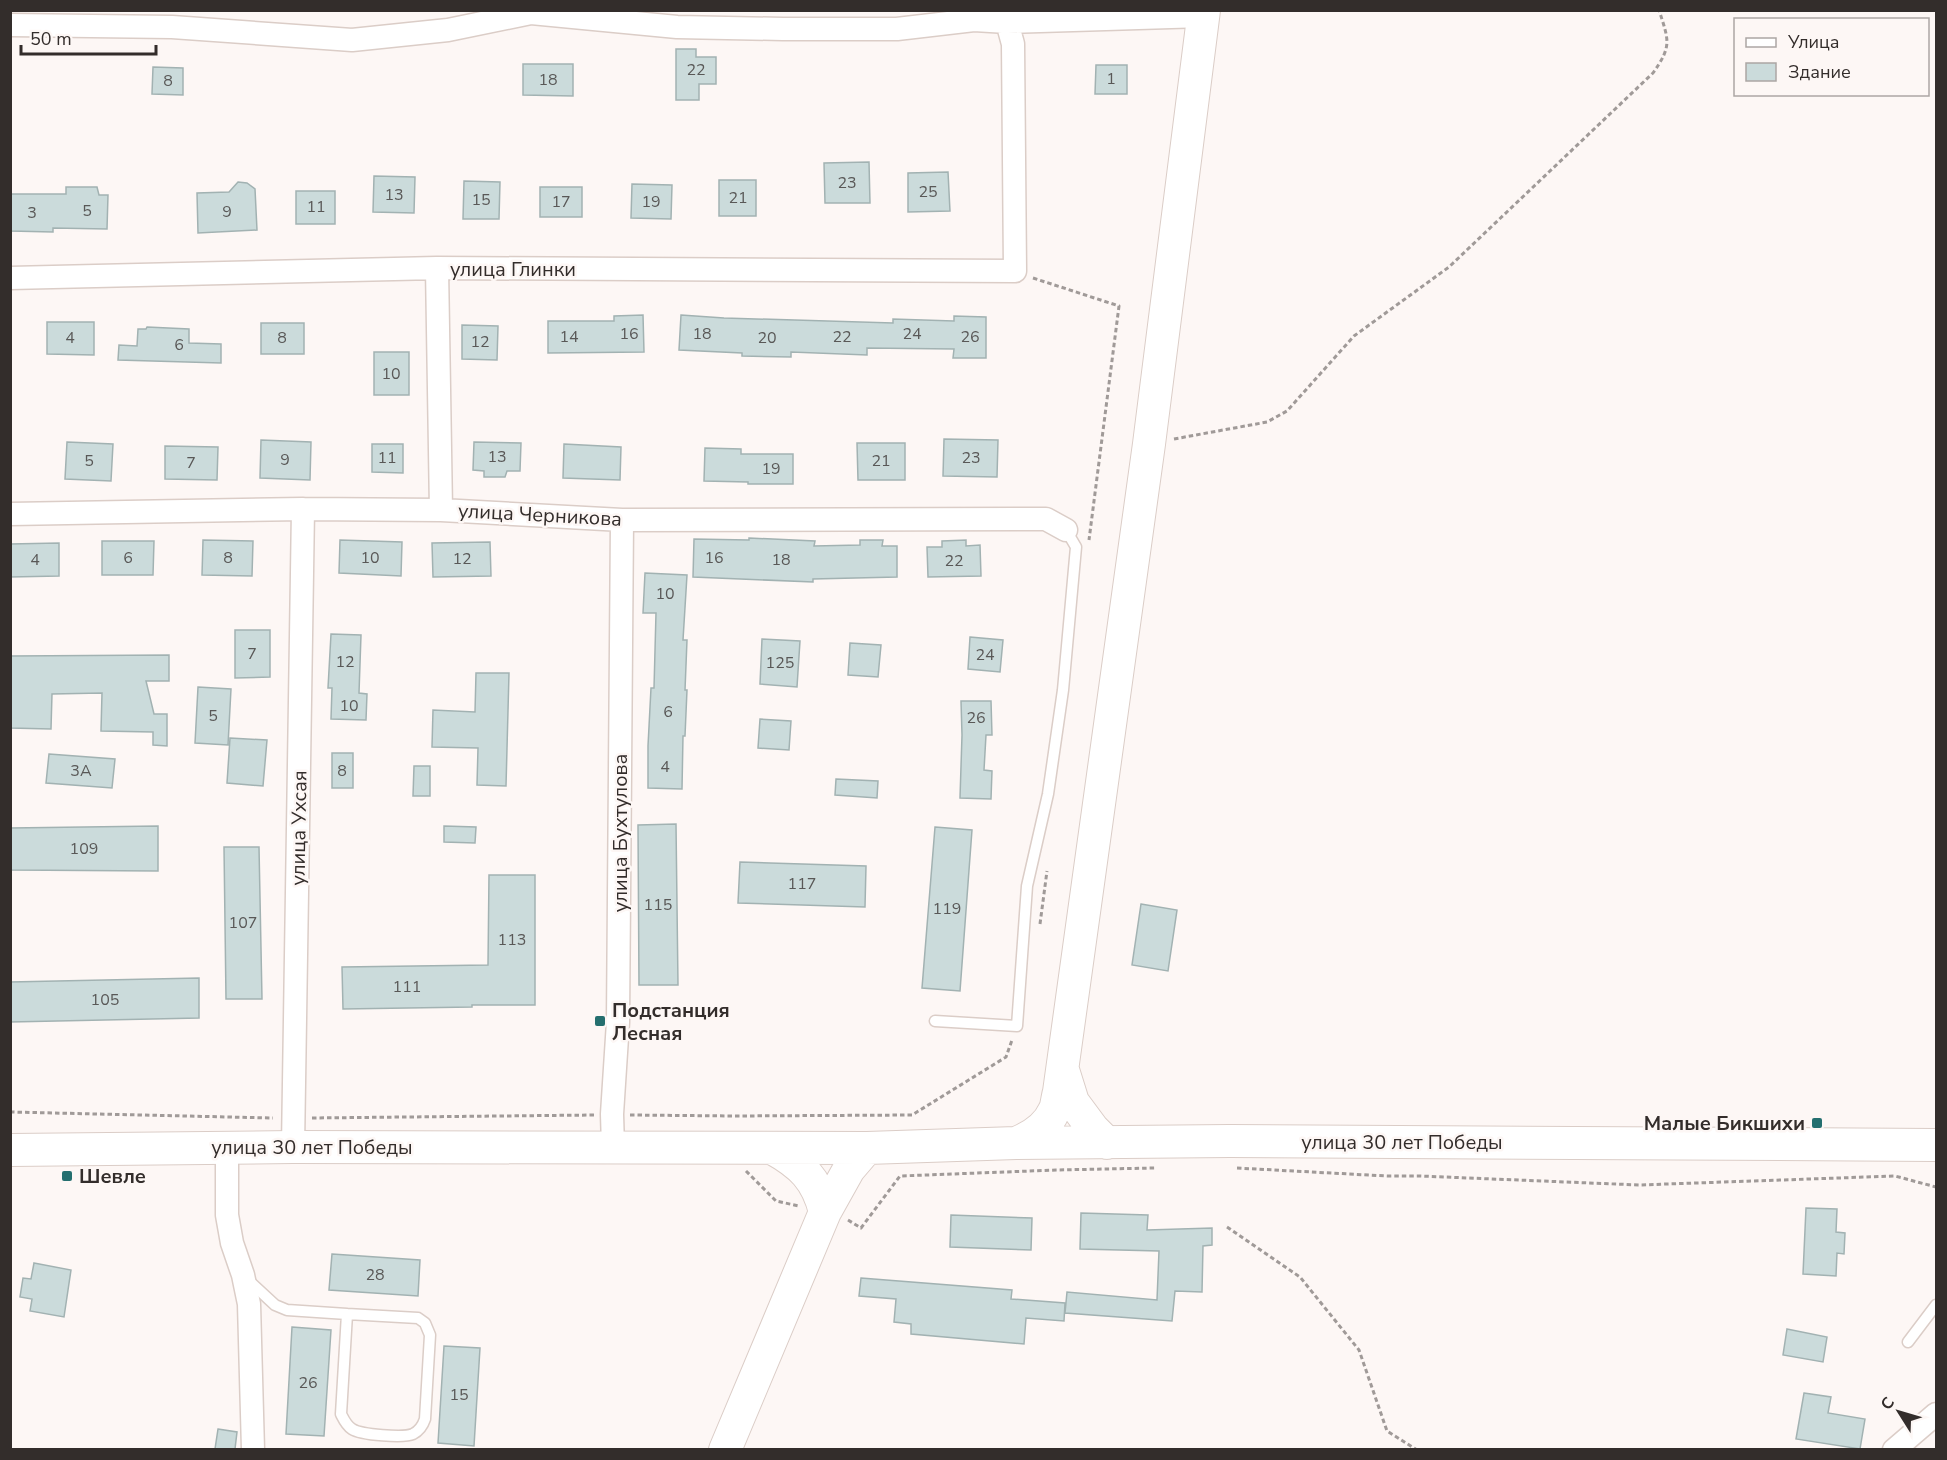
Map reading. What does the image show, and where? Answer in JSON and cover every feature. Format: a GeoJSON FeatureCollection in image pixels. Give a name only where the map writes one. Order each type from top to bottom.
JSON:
{"type":"FeatureCollection","features":[{"type":"Feature","properties":{"kind":"street"},"geometry":{"type":"LineString","coordinates":[[10,25],[172,27],[352,40],[448,30],[531,13],[677,27],[783,29],[897,29],[974,20],[1007,22],[1204,13],[1149,444],[1062,1066],[1054,1112],[1044,1126],[1033,1135],[1016,1143]]}},
{"type":"Feature","properties":{"kind":"street","name":"улица Глинки"},"geometry":{"type":"LineString","coordinates":[[10,278],[437,268],[1015,272],[1013,44],[1007,22]]}},
{"type":"Feature","properties":{"kind":"street"},"geometry":{"type":"LineString","coordinates":[[437,268],[441,510]]}},
{"type":"Feature","properties":{"kind":"street","name":"улица Черникова"},"geometry":{"type":"LineString","coordinates":[[10,514],[303,509],[441,510],[622,520],[1046,519],[1066,530]]}},
{"type":"Feature","properties":{"kind":"street","name":"улица Ухсая"},"geometry":{"type":"LineString","coordinates":[[293,1133],[303,509]]}},
{"type":"Feature","properties":{"kind":"street","name":"улица Бухтулова"},"geometry":{"type":"LineString","coordinates":[[613,1147],[612,1114],[618,1022],[622,520]]}},
{"type":"Feature","properties":{"kind":"street"},"geometry":{"type":"LineString","coordinates":[[1062,1066],[1073,1102],[1107,1143]]}},
{"type":"Feature","properties":{"kind":"street","name":"улица 30 лет Победы"},"geometry":{"type":"LineString","coordinates":[[10,1150],[227,1148],[293,1133],[613,1147],[867,1148],[1016,1143],[1253,1141],[1936,1145]]}},
{"type":"Feature","properties":{"kind":"street"},"geometry":{"type":"LineString","coordinates":[[227,1148],[227,1215],[232,1243],[243,1275],[250,1319],[253,1449]]}},
{"type":"Feature","properties":{"kind":"street"},"geometry":{"type":"LineString","coordinates":[[772,1148],[790,1158],[808,1175],[822,1199],[825,1212]]}},
{"type":"Feature","properties":{"kind":"street"},"geometry":{"type":"LineString","coordinates":[[725,1449],[825,1212],[849,1168],[867,1148]]}},
{"type":"Feature","properties":{"kind":"street"},"geometry":{"type":"LineString","coordinates":[[1894,1449],[1936,1414]]}},
{"type":"Feature","properties":{"kind":"lane"},"geometry":{"type":"LineString","coordinates":[[935,1021],[1017,1026],[1028,879],[1048,794],[1063,690],[1076,547],[1066,530]]}},
{"type":"Feature","properties":{"kind":"lane"},"geometry":{"type":"LineString","coordinates":[[243,1275],[275,1305],[287,1310],[418,1318],[428,1327],[430,1335],[425,1419],[419,1430],[413,1434],[366,1433],[354,1431],[345,1423],[341,1414],[347,1314]]}},
{"type":"Feature","properties":{"kind":"lane"},"geometry":{"type":"LineString","coordinates":[[1908,1342],[1936,1305]]}},
{"type":"Feature","properties":{"kind":"path"},"geometry":{"type":"LineString","coordinates":[[1149,444],[1267,422],[1287,411],[1354,336],[1449,267],[1653,73],[1665,57],[1668,37],[1659,10]]}},
{"type":"Feature","properties":{"kind":"path"},"geometry":{"type":"LineString","coordinates":[[10,1112],[293,1133],[612,1114],[912,1115],[1006,1057],[1017,1026]]}},
{"type":"Feature","properties":{"kind":"path"},"geometry":{"type":"LineString","coordinates":[[739,1164],[776,1201],[825,1212],[861,1228],[900,1176],[1160,1168]]}},
{"type":"Feature","properties":{"kind":"path"},"geometry":{"type":"LineString","coordinates":[[1229,1167],[1387,1176],[1639,1185],[1895,1176],[1936,1187]]}},
{"type":"Feature","properties":{"kind":"path"},"geometry":{"type":"LineString","coordinates":[[1227,1227],[1300,1276],[1359,1350],[1387,1431],[1417,1449]]}},
{"type":"Feature","properties":{"kind":"building"},"geometry":{"type":"Polygon","coordinates":[[[676,49],[696,49],[696,57],[716,57],[716,84],[699,84],[699,100],[676,100],[676,49]]]}},
{"type":"Feature","properties":{"kind":"building"},"geometry":{"type":"Polygon","coordinates":[[[523,64],[573,64],[573,96],[523,95],[523,64]]]}},
{"type":"Feature","properties":{"kind":"building"},"geometry":{"type":"Polygon","coordinates":[[[1096,65],[1127,65],[1127,94],[1095,94],[1096,65]]]}},
{"type":"Feature","properties":{"kind":"building"},"geometry":{"type":"Polygon","coordinates":[[[153,67],[183,68],[183,95],[152,94],[153,67]]]}},
{"type":"Feature","properties":{"kind":"building"},"geometry":{"type":"Polygon","coordinates":[[[869,162],[870,203],[825,203],[824,163],[869,162]]]}},
{"type":"Feature","properties":{"kind":"building"},"geometry":{"type":"Polygon","coordinates":[[[948,172],[950,211],[908,212],[908,173],[948,172]]]}},
{"type":"Feature","properties":{"kind":"building"},"geometry":{"type":"Polygon","coordinates":[[[374,176],[415,177],[414,213],[373,212],[374,176]]]}},
{"type":"Feature","properties":{"kind":"building"},"geometry":{"type":"Polygon","coordinates":[[[719,180],[756,180],[756,216],[719,216],[719,180]]]}},
{"type":"Feature","properties":{"kind":"building"},"geometry":{"type":"Polygon","coordinates":[[[464,181],[500,182],[499,219],[463,219],[464,181]]]}},
{"type":"Feature","properties":{"kind":"building"},"geometry":{"type":"Polygon","coordinates":[[[238,182],[247,183],[255,189],[257,230],[198,233],[197,193],[229,192],[238,182]]]}},
{"type":"Feature","properties":{"kind":"building"},"geometry":{"type":"Polygon","coordinates":[[[632,184],[672,185],[671,219],[631,218],[632,184]]]}},
{"type":"Feature","properties":{"kind":"building"},"geometry":{"type":"Polygon","coordinates":[[[66,187],[97,187],[99,195],[108,195],[107,229],[53,228],[53,232],[10,231],[10,194],[66,194],[66,187]]]}},
{"type":"Feature","properties":{"kind":"building"},"geometry":{"type":"Polygon","coordinates":[[[540,187],[582,187],[582,217],[540,217],[540,187]]]}},
{"type":"Feature","properties":{"kind":"building"},"geometry":{"type":"Polygon","coordinates":[[[296,191],[335,191],[335,224],[296,224],[296,191]]]}},
{"type":"Feature","properties":{"kind":"building"},"geometry":{"type":"Polygon","coordinates":[[[643,315],[644,352],[548,353],[548,321],[614,321],[614,316],[643,315]]]}},
{"type":"Feature","properties":{"kind":"building"},"geometry":{"type":"Polygon","coordinates":[[[681,315],[893,323],[893,319],[954,321],[954,316],[986,317],[986,358],[953,358],[954,349],[867,348],[867,355],[791,352],[791,357],[742,356],[742,353],[679,350],[681,315]]]}},
{"type":"Feature","properties":{"kind":"building"},"geometry":{"type":"Polygon","coordinates":[[[47,322],[94,322],[94,355],[47,354],[47,322]]]}},
{"type":"Feature","properties":{"kind":"building"},"geometry":{"type":"Polygon","coordinates":[[[261,323],[304,323],[304,354],[261,354],[261,323]]]}},
{"type":"Feature","properties":{"kind":"building"},"geometry":{"type":"Polygon","coordinates":[[[462,325],[498,326],[497,360],[462,359],[462,325]]]}},
{"type":"Feature","properties":{"kind":"building"},"geometry":{"type":"Polygon","coordinates":[[[147,327],[189,329],[189,343],[221,344],[221,363],[118,360],[119,345],[137,346],[138,329],[147,327]]]}},
{"type":"Feature","properties":{"kind":"building"},"geometry":{"type":"Polygon","coordinates":[[[374,352],[409,352],[409,395],[374,395],[374,352]]]}},
{"type":"Feature","properties":{"kind":"building"},"geometry":{"type":"Polygon","coordinates":[[[944,439],[998,440],[997,477],[943,476],[944,439]]]}},
{"type":"Feature","properties":{"kind":"building"},"geometry":{"type":"Polygon","coordinates":[[[261,440],[311,442],[310,480],[260,478],[261,440]]]}},
{"type":"Feature","properties":{"kind":"building"},"geometry":{"type":"Polygon","coordinates":[[[67,442],[113,444],[111,481],[65,479],[67,442]]]}},
{"type":"Feature","properties":{"kind":"building"},"geometry":{"type":"Polygon","coordinates":[[[474,442],[521,443],[520,471],[507,471],[505,477],[484,477],[484,471],[473,470],[474,442]]]}},
{"type":"Feature","properties":{"kind":"building"},"geometry":{"type":"Polygon","coordinates":[[[857,443],[905,443],[905,480],[858,480],[857,443]]]}},
{"type":"Feature","properties":{"kind":"building"},"geometry":{"type":"Polygon","coordinates":[[[372,444],[403,444],[403,473],[372,472],[372,444]]]}},
{"type":"Feature","properties":{"kind":"building"},"geometry":{"type":"Polygon","coordinates":[[[564,444],[621,447],[620,480],[563,478],[564,444]]]}},
{"type":"Feature","properties":{"kind":"building"},"geometry":{"type":"Polygon","coordinates":[[[165,446],[218,447],[217,480],[165,479],[165,446]]]}},
{"type":"Feature","properties":{"kind":"building"},"geometry":{"type":"Polygon","coordinates":[[[705,448],[741,449],[741,454],[793,454],[793,484],[704,481],[705,448]]]}},
{"type":"Feature","properties":{"kind":"building"},"geometry":{"type":"Polygon","coordinates":[[[749,538],[815,541],[814,546],[860,545],[860,540],[883,540],[882,546],[897,546],[897,577],[813,579],[813,582],[693,577],[694,539],[749,540],[749,538]]]}},
{"type":"Feature","properties":{"kind":"building"},"geometry":{"type":"Polygon","coordinates":[[[203,540],[253,541],[252,576],[202,575],[203,540]]]}},
{"type":"Feature","properties":{"kind":"building"},"geometry":{"type":"Polygon","coordinates":[[[340,540],[402,542],[401,576],[339,573],[340,540]]]}},
{"type":"Feature","properties":{"kind":"building"},"geometry":{"type":"Polygon","coordinates":[[[966,540],[966,546],[980,545],[981,576],[928,577],[927,547],[942,547],[942,541],[966,540]]]}},
{"type":"Feature","properties":{"kind":"building"},"geometry":{"type":"Polygon","coordinates":[[[102,541],[154,541],[153,575],[102,575],[102,541]]]}},
{"type":"Feature","properties":{"kind":"building"},"geometry":{"type":"Polygon","coordinates":[[[490,542],[491,576],[433,577],[432,543],[490,542]]]}},
{"type":"Feature","properties":{"kind":"building"},"geometry":{"type":"Polygon","coordinates":[[[59,543],[59,576],[10,577],[10,544],[59,543]]]}},
{"type":"Feature","properties":{"kind":"building"},"geometry":{"type":"Polygon","coordinates":[[[645,573],[687,575],[683,640],[687,640],[685,690],[687,690],[682,789],[648,788],[648,746],[651,688],[654,688],[656,613],[643,613],[645,573]]]}},
{"type":"Feature","properties":{"kind":"building"},"geometry":{"type":"Polygon","coordinates":[[[235,630],[270,630],[270,677],[235,678],[235,630]]]}},
{"type":"Feature","properties":{"kind":"building"},"geometry":{"type":"Polygon","coordinates":[[[331,634],[361,635],[359,693],[367,694],[366,720],[331,719],[332,688],[328,688],[331,634]]]}},
{"type":"Feature","properties":{"kind":"building"},"geometry":{"type":"Polygon","coordinates":[[[970,637],[1003,640],[1000,672],[968,669],[970,637]]]}},
{"type":"Feature","properties":{"kind":"building"},"geometry":{"type":"Polygon","coordinates":[[[762,639],[800,641],[797,687],[760,684],[762,639]]]}},
{"type":"Feature","properties":{"kind":"building"},"geometry":{"type":"Polygon","coordinates":[[[850,643],[881,645],[878,677],[848,675],[850,643]]]}},
{"type":"Feature","properties":{"kind":"building"},"geometry":{"type":"Polygon","coordinates":[[[169,655],[169,681],[146,681],[154,714],[167,714],[167,746],[153,745],[153,732],[101,731],[102,693],[52,694],[51,729],[10,728],[10,656],[169,655]]]}},
{"type":"Feature","properties":{"kind":"building"},"geometry":{"type":"Polygon","coordinates":[[[476,673],[509,673],[506,786],[477,785],[478,748],[432,747],[433,710],[475,712],[476,673]]]}},
{"type":"Feature","properties":{"kind":"building"},"geometry":{"type":"Polygon","coordinates":[[[198,687],[231,689],[228,745],[195,743],[198,687]]]}},
{"type":"Feature","properties":{"kind":"building"},"geometry":{"type":"Polygon","coordinates":[[[961,701],[991,701],[992,735],[986,735],[984,770],[992,771],[991,799],[960,798],[961,701]]]}},
{"type":"Feature","properties":{"kind":"building"},"geometry":{"type":"Polygon","coordinates":[[[760,719],[791,721],[789,750],[758,748],[760,719]]]}},
{"type":"Feature","properties":{"kind":"building"},"geometry":{"type":"Polygon","coordinates":[[[230,738],[267,740],[263,786],[227,783],[230,738]]]}},
{"type":"Feature","properties":{"kind":"building"},"geometry":{"type":"Polygon","coordinates":[[[332,753],[353,753],[353,788],[332,788],[332,753]]]}},
{"type":"Feature","properties":{"kind":"building"},"geometry":{"type":"Polygon","coordinates":[[[49,754],[115,759],[112,788],[46,783],[49,754]]]}},
{"type":"Feature","properties":{"kind":"building"},"geometry":{"type":"Polygon","coordinates":[[[414,766],[430,766],[430,796],[413,796],[414,766]]]}},
{"type":"Feature","properties":{"kind":"building"},"geometry":{"type":"Polygon","coordinates":[[[836,779],[878,781],[877,798],[835,795],[836,779]]]}},
{"type":"Feature","properties":{"kind":"building"},"geometry":{"type":"Polygon","coordinates":[[[676,824],[678,985],[639,985],[638,825],[676,824]]]}},
{"type":"Feature","properties":{"kind":"building"},"geometry":{"type":"Polygon","coordinates":[[[158,826],[158,871],[10,870],[10,828],[158,826]]]}},
{"type":"Feature","properties":{"kind":"building"},"geometry":{"type":"Polygon","coordinates":[[[444,826],[476,827],[475,843],[444,842],[444,826]]]}},
{"type":"Feature","properties":{"kind":"building"},"geometry":{"type":"Polygon","coordinates":[[[935,827],[972,830],[960,991],[922,988],[935,827]]]}},
{"type":"Feature","properties":{"kind":"building"},"geometry":{"type":"Polygon","coordinates":[[[224,847],[259,847],[262,999],[226,999],[224,847]]]}},
{"type":"Feature","properties":{"kind":"building"},"geometry":{"type":"Polygon","coordinates":[[[740,862],[866,866],[865,907],[738,903],[740,862]]]}},
{"type":"Feature","properties":{"kind":"building"},"geometry":{"type":"Polygon","coordinates":[[[489,875],[535,875],[535,1005],[343,1009],[342,967],[488,965],[489,875]]]}},
{"type":"Feature","properties":{"kind":"building"},"geometry":{"type":"Polygon","coordinates":[[[1141,904],[1177,910],[1168,971],[1132,965],[1141,904]]]}},
{"type":"Feature","properties":{"kind":"building"},"geometry":{"type":"Polygon","coordinates":[[[199,978],[199,1018],[10,1022],[10,982],[199,978]]]}},
{"type":"Feature","properties":{"kind":"building"},"geometry":{"type":"Polygon","coordinates":[[[1806,1208],[1837,1209],[1836,1232],[1845,1233],[1844,1254],[1837,1253],[1836,1276],[1803,1274],[1806,1208]]]}},
{"type":"Feature","properties":{"kind":"building"},"geometry":{"type":"Polygon","coordinates":[[[1081,1213],[1148,1215],[1147,1230],[1212,1228],[1212,1245],[1203,1246],[1202,1292],[1175,1291],[1172,1321],[1065,1313],[1067,1292],[1157,1300],[1159,1251],[1080,1249],[1081,1213]]]}},
{"type":"Feature","properties":{"kind":"building"},"geometry":{"type":"Polygon","coordinates":[[[951,1215],[1032,1218],[1031,1250],[950,1247],[951,1215]]]}},
{"type":"Feature","properties":{"kind":"building"},"geometry":{"type":"Polygon","coordinates":[[[332,1254],[420,1260],[418,1296],[329,1290],[332,1254]]]}},
{"type":"Feature","properties":{"kind":"building"},"geometry":{"type":"Polygon","coordinates":[[[34,1263],[71,1270],[64,1317],[30,1311],[32,1299],[20,1297],[23,1278],[31,1279],[34,1263]]]}},
{"type":"Feature","properties":{"kind":"building"},"geometry":{"type":"Polygon","coordinates":[[[861,1278],[1012,1290],[1011,1299],[1065,1303],[1064,1321],[1026,1318],[1024,1344],[911,1334],[911,1324],[894,1322],[896,1299],[859,1296],[861,1278]]]}},
{"type":"Feature","properties":{"kind":"building"},"geometry":{"type":"Polygon","coordinates":[[[292,1327],[331,1330],[324,1436],[286,1434],[292,1327]]]}},
{"type":"Feature","properties":{"kind":"building"},"geometry":{"type":"Polygon","coordinates":[[[1787,1329],[1827,1337],[1823,1362],[1783,1355],[1787,1329]]]}},
{"type":"Feature","properties":{"kind":"building"},"geometry":{"type":"Polygon","coordinates":[[[444,1346],[480,1348],[474,1446],[438,1443],[444,1346]]]}},
{"type":"Feature","properties":{"kind":"building"},"geometry":{"type":"Polygon","coordinates":[[[1804,1393],[1831,1397],[1828,1413],[1865,1419],[1860,1449],[1796,1439],[1804,1393]]]}},
{"type":"Feature","properties":{"kind":"building"},"geometry":{"type":"Polygon","coordinates":[[[218,1429],[237,1432],[235,1449],[215,1449],[218,1429]]]}},
{"type":"Feature","properties":{"kind":"place","name":"Подстанция Лесная"},"geometry":{"type":"Point","coordinates":[600,1021]}},
{"type":"Feature","properties":{"kind":"place","name":"Малые Бикшихи"},"geometry":{"type":"Point","coordinates":[1817,1123]}},
{"type":"Feature","properties":{"kind":"place","name":"Шевле"},"geometry":{"type":"Point","coordinates":[67,1176]}}]}
